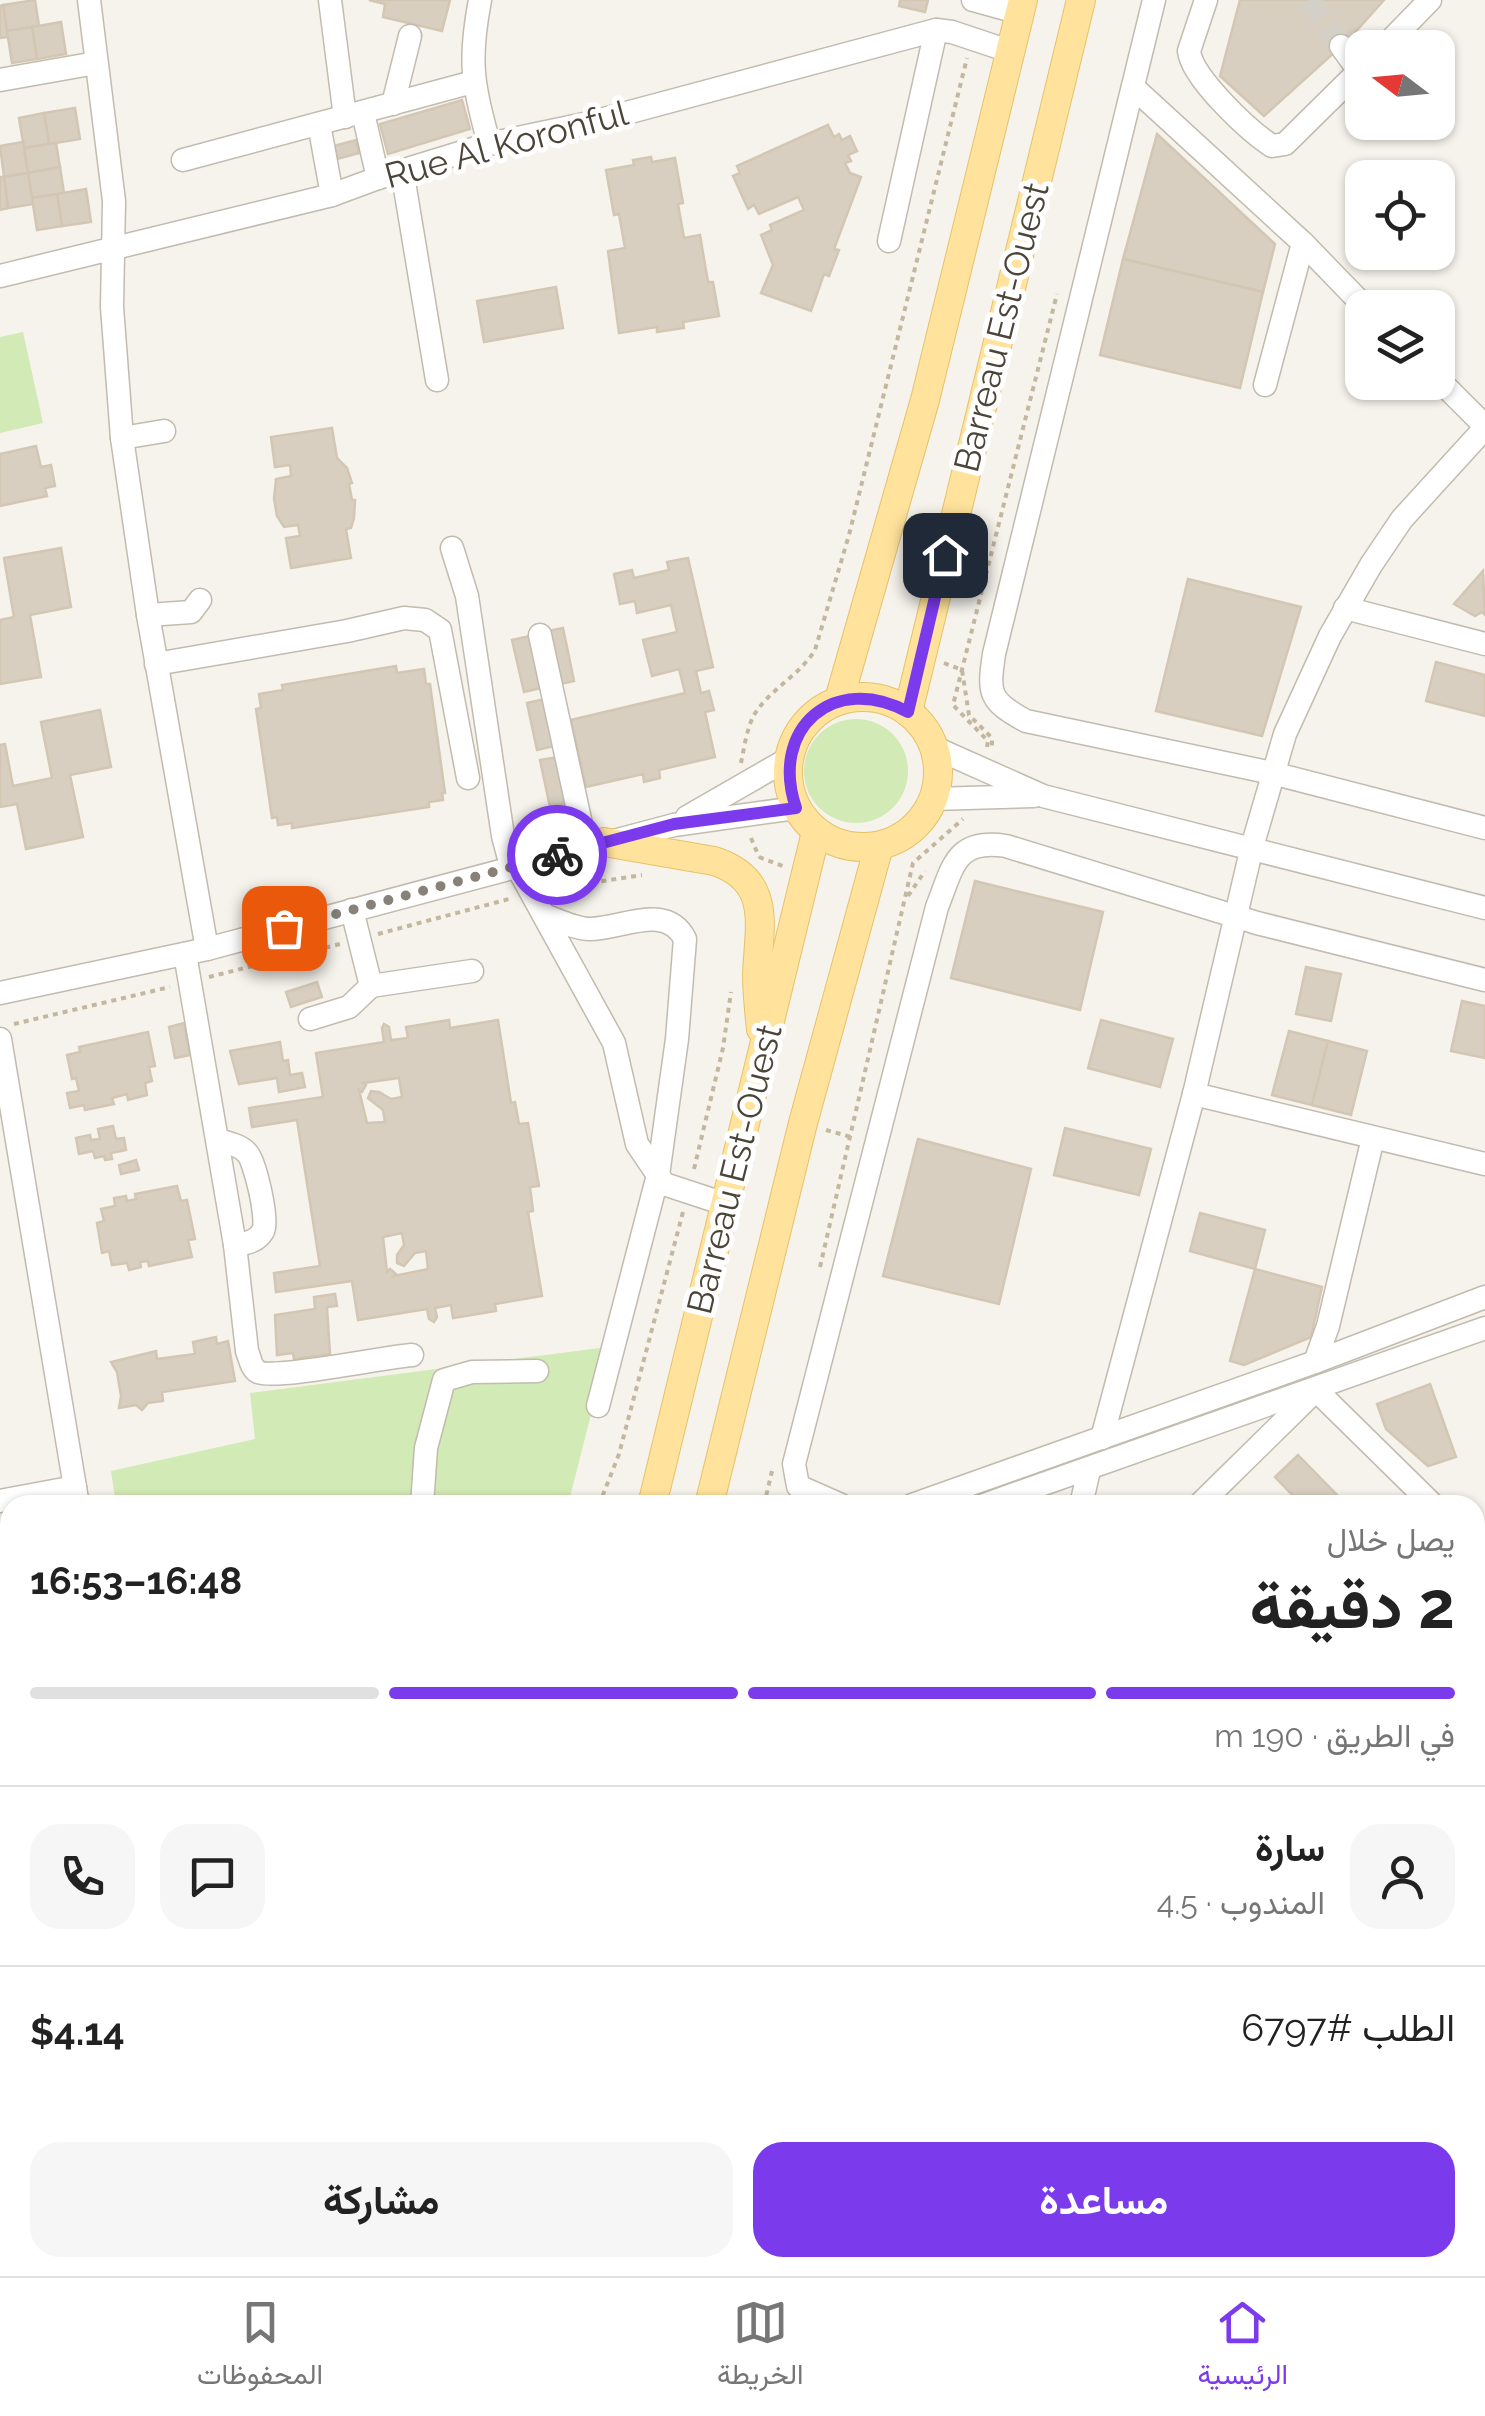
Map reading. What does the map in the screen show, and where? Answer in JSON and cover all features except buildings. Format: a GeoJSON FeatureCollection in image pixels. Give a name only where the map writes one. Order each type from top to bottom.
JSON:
{"type":"FeatureCollection","features":[{"type":"Feature","properties":{"kind":"main road","name":"Barreau Est-Ouest"},"geometry":{"type":"LineString","coordinates":[[908,712],[1081,0]]}},
{"type":"Feature","properties":{"kind":"main road","name":"Barreau Est-Ouest"},"geometry":{"type":"LineString","coordinates":[[839,700],[925,400],[1022,6]]}},
{"type":"Feature","properties":{"kind":"main road"},"geometry":{"type":"LineString","coordinates":[[863,697],[887,701],[908,712],[924,728],[934,747],[938,773],[933,799],[911,828],[879,846],[846,846],[816,832],[796,808],[788,784],[788,760],[808,720],[839,700],[863,697]]}},
{"type":"Feature","properties":{"kind":"main road","name":"Barreau Est-Ouest"},"geometry":{"type":"LineString","coordinates":[[654,1495],[816,832]]}},
{"type":"Feature","properties":{"kind":"main road"},"geometry":{"type":"LineString","coordinates":[[595,845],[727,866],[758,896],[761,926],[757,981],[763,1053]]}},
{"type":"Feature","properties":{"kind":"main road","name":"Barreau Est-Ouest"},"geometry":{"type":"LineString","coordinates":[[712,1495],[802,1123],[879,846]]}},
{"type":"Feature","properties":{"kind":"main road"},"geometry":{"type":"LineString","coordinates":[[720,1464],[731,1495]]}},
{"type":"Feature","properties":{"kind":"street"},"geometry":{"type":"LineString","coordinates":[[90,0],[114,201],[112,307],[122,438],[196,952],[190,982],[235,1245],[247,1351],[252,1367],[260,1373],[412,1355]]}},
{"type":"Feature","properties":{"kind":"street"},"geometry":{"type":"LineString","coordinates":[[330,0],[354,115],[378,178]]}},
{"type":"Feature","properties":{"kind":"street"},"geometry":{"type":"LineString","coordinates":[[480,0],[471,55],[473,82],[489,144]]}},
{"type":"Feature","properties":{"kind":"street"},"geometry":{"type":"LineString","coordinates":[[973,0],[1022,6]]}},
{"type":"Feature","properties":{"kind":"street"},"geometry":{"type":"LineString","coordinates":[[1154,0],[994,654],[992,696],[1000,706],[1026,721],[1272,773],[1485,828]]}},
{"type":"Feature","properties":{"kind":"street"},"geometry":{"type":"LineString","coordinates":[[1206,0],[1189,51],[1194,69],[1272,146],[1285,144],[1345,86]]}},
{"type":"Feature","properties":{"kind":"street"},"geometry":{"type":"LineString","coordinates":[[1400,30],[1430,0]]}},
{"type":"Feature","properties":{"kind":"street"},"geometry":{"type":"LineString","coordinates":[[889,242],[936,30],[1012,52]]}},
{"type":"Feature","properties":{"kind":"street","name":"Rue Al Koronful"},"geometry":{"type":"LineString","coordinates":[[0,276],[332,195],[489,144],[589,123],[936,30]]}},
{"type":"Feature","properties":{"kind":"street"},"geometry":{"type":"LineString","coordinates":[[393,104],[410,36]]}},
{"type":"Feature","properties":{"kind":"street"},"geometry":{"type":"LineString","coordinates":[[1341,46],[1345,51]]}},
{"type":"Feature","properties":{"kind":"street"},"geometry":{"type":"LineString","coordinates":[[0,80],[96,63]]}},
{"type":"Feature","properties":{"kind":"street"},"geometry":{"type":"LineString","coordinates":[[183,160],[473,82]]}},
{"type":"Feature","properties":{"kind":"street"},"geometry":{"type":"LineString","coordinates":[[1133,86],[1349,290]]}},
{"type":"Feature","properties":{"kind":"street"},"geometry":{"type":"LineString","coordinates":[[319,124],[332,195]]}},
{"type":"Feature","properties":{"kind":"street"},"geometry":{"type":"LineString","coordinates":[[402,170],[437,380]]}},
{"type":"Feature","properties":{"kind":"street"},"geometry":{"type":"LineString","coordinates":[[1265,385],[1303,243]]}},
{"type":"Feature","properties":{"kind":"street"},"geometry":{"type":"LineString","coordinates":[[1102,1438],[1194,1094],[1272,773],[1307,682],[1345,608],[1402,519],[1485,427],[1455,396]]}},
{"type":"Feature","properties":{"kind":"street"},"geometry":{"type":"LineString","coordinates":[[122,438],[164,430]]}},
{"type":"Feature","properties":{"kind":"street"},"geometry":{"type":"LineString","coordinates":[[452,548],[467,596],[503,836],[514,866],[614,1044],[637,1144],[664,1184],[725,1204]]}},
{"type":"Feature","properties":{"kind":"street"},"geometry":{"type":"LineString","coordinates":[[148,615],[191,612],[200,600]]}},
{"type":"Feature","properties":{"kind":"street"},"geometry":{"type":"LineString","coordinates":[[1345,608],[1485,644]]}},
{"type":"Feature","properties":{"kind":"street"},"geometry":{"type":"LineString","coordinates":[[156,664],[404,618],[425,620],[440,630],[468,778]]}},
{"type":"Feature","properties":{"kind":"street"},"geometry":{"type":"LineString","coordinates":[[540,635],[595,845]]}},
{"type":"Feature","properties":{"kind":"street"},"geometry":{"type":"LineString","coordinates":[[934,747],[1043,796],[1485,908]]}},
{"type":"Feature","properties":{"kind":"street"},"geometry":{"type":"LineString","coordinates":[[674,824],[788,760]]}},
{"type":"Feature","properties":{"kind":"street"},"geometry":{"type":"LineString","coordinates":[[933,799],[1043,796]]}},
{"type":"Feature","properties":{"kind":"street"},"geometry":{"type":"LineString","coordinates":[[0,993],[196,952],[674,824],[796,808]]}},
{"type":"Feature","properties":{"kind":"street"},"geometry":{"type":"LineString","coordinates":[[818,1495],[798,1486],[794,1464],[937,907],[957,858],[968,848],[977,844],[1006,846],[1235,916],[1485,980]]}},
{"type":"Feature","properties":{"kind":"street"},"geometry":{"type":"LineString","coordinates":[[352,910],[371,986]]}},
{"type":"Feature","properties":{"kind":"street"},"geometry":{"type":"LineString","coordinates":[[544,915],[586,929],[663,918],[679,928],[685,939],[678,1039],[658,1175],[598,1406]]}},
{"type":"Feature","properties":{"kind":"street"},"geometry":{"type":"LineString","coordinates":[[310,1019],[350,1007],[371,986],[472,972]]}},
{"type":"Feature","properties":{"kind":"street"},"geometry":{"type":"LineString","coordinates":[[0,1040],[76,1495]]}},
{"type":"Feature","properties":{"kind":"street"},"geometry":{"type":"LineString","coordinates":[[1194,1094],[1485,1164]]}},
{"type":"Feature","properties":{"kind":"street"},"geometry":{"type":"LineString","coordinates":[[1315,1362],[1328,1326],[1373,1138]]}},
{"type":"Feature","properties":{"kind":"street"},"geometry":{"type":"LineString","coordinates":[[218,1140],[246,1152],[252,1161],[266,1221],[263,1232],[252,1242],[235,1245]]}},
{"type":"Feature","properties":{"kind":"street"},"geometry":{"type":"LineString","coordinates":[[940,1495],[1315,1362],[1485,1297]]}},
{"type":"Feature","properties":{"kind":"street"},"geometry":{"type":"LineString","coordinates":[[1014,1495],[1485,1328]]}},
{"type":"Feature","properties":{"kind":"street"},"geometry":{"type":"LineString","coordinates":[[423,1495],[426,1448],[444,1380],[472,1372],[537,1371]]}},
{"type":"Feature","properties":{"kind":"street"},"geometry":{"type":"LineString","coordinates":[[1209,1495],[1316,1390]]}},
{"type":"Feature","properties":{"kind":"street"},"geometry":{"type":"LineString","coordinates":[[1316,1390],[1423,1495]]}},
{"type":"Feature","properties":{"kind":"street"},"geometry":{"type":"LineString","coordinates":[[1083,1495],[1089,1470]]}},
{"type":"Feature","properties":{"kind":"path"},"geometry":{"type":"LineString","coordinates":[[736,789],[754,716],[807,664],[816,650],[849,535],[971,40]]}},
{"type":"Feature","properties":{"kind":"path"},"geometry":{"type":"LineString","coordinates":[[922,654],[962,670],[969,715],[992,738],[990,770]]}},
{"type":"Feature","properties":{"kind":"path"},"geometry":{"type":"LineString","coordinates":[[904,903],[931,865]]}},
{"type":"Feature","properties":{"kind":"path"},"geometry":{"type":"LineString","coordinates":[[0,1028],[531,893],[648,874]]}},
{"type":"Feature","properties":{"kind":"path"},"geometry":{"type":"LineString","coordinates":[[603,1495],[620,1454],[688,1192],[723,1048],[731,992]]}},
{"type":"Feature","properties":{"kind":"path"},"geometry":{"type":"LineString","coordinates":[[802,1123],[876,1144]]}},
{"type":"Feature","properties":{"kind":"green space"},"geometry":{"type":"Polygon","coordinates":[[[23,332],[43,423],[0,433],[0,337],[23,332]]]}},
{"type":"Feature","properties":{"kind":"green space"},"geometry":{"type":"Polygon","coordinates":[[[856,719],[876,723],[893,734],[904,751],[908,771],[904,791],[893,808],[876,819],[856,823],[836,819],[819,808],[808,791],[804,771],[808,751],[819,734],[836,723],[856,719]]]}},
{"type":"Feature","properties":{"kind":"green space"},"geometry":{"type":"Polygon","coordinates":[[[608,1347],[571,1495],[115,1495],[111,1471],[255,1439],[250,1393],[608,1347]]]}},
{"type":"Feature","properties":{"kind":"tunnel"},"geometry":{"type":"LineString","coordinates":[[1309,0],[1341,46]]}},
{"type":"Feature","properties":{"kind":"way so far"},"geometry":{"type":"LineString","coordinates":[[284,928],[557,855]]}},
{"type":"Feature","properties":{"kind":"route"},"geometry":{"type":"LineString","coordinates":[[557,855],[674,824],[796,808],[788,784],[788,760],[808,720],[839,700],[863,697],[887,701],[908,712],[945,555]]}}]}
